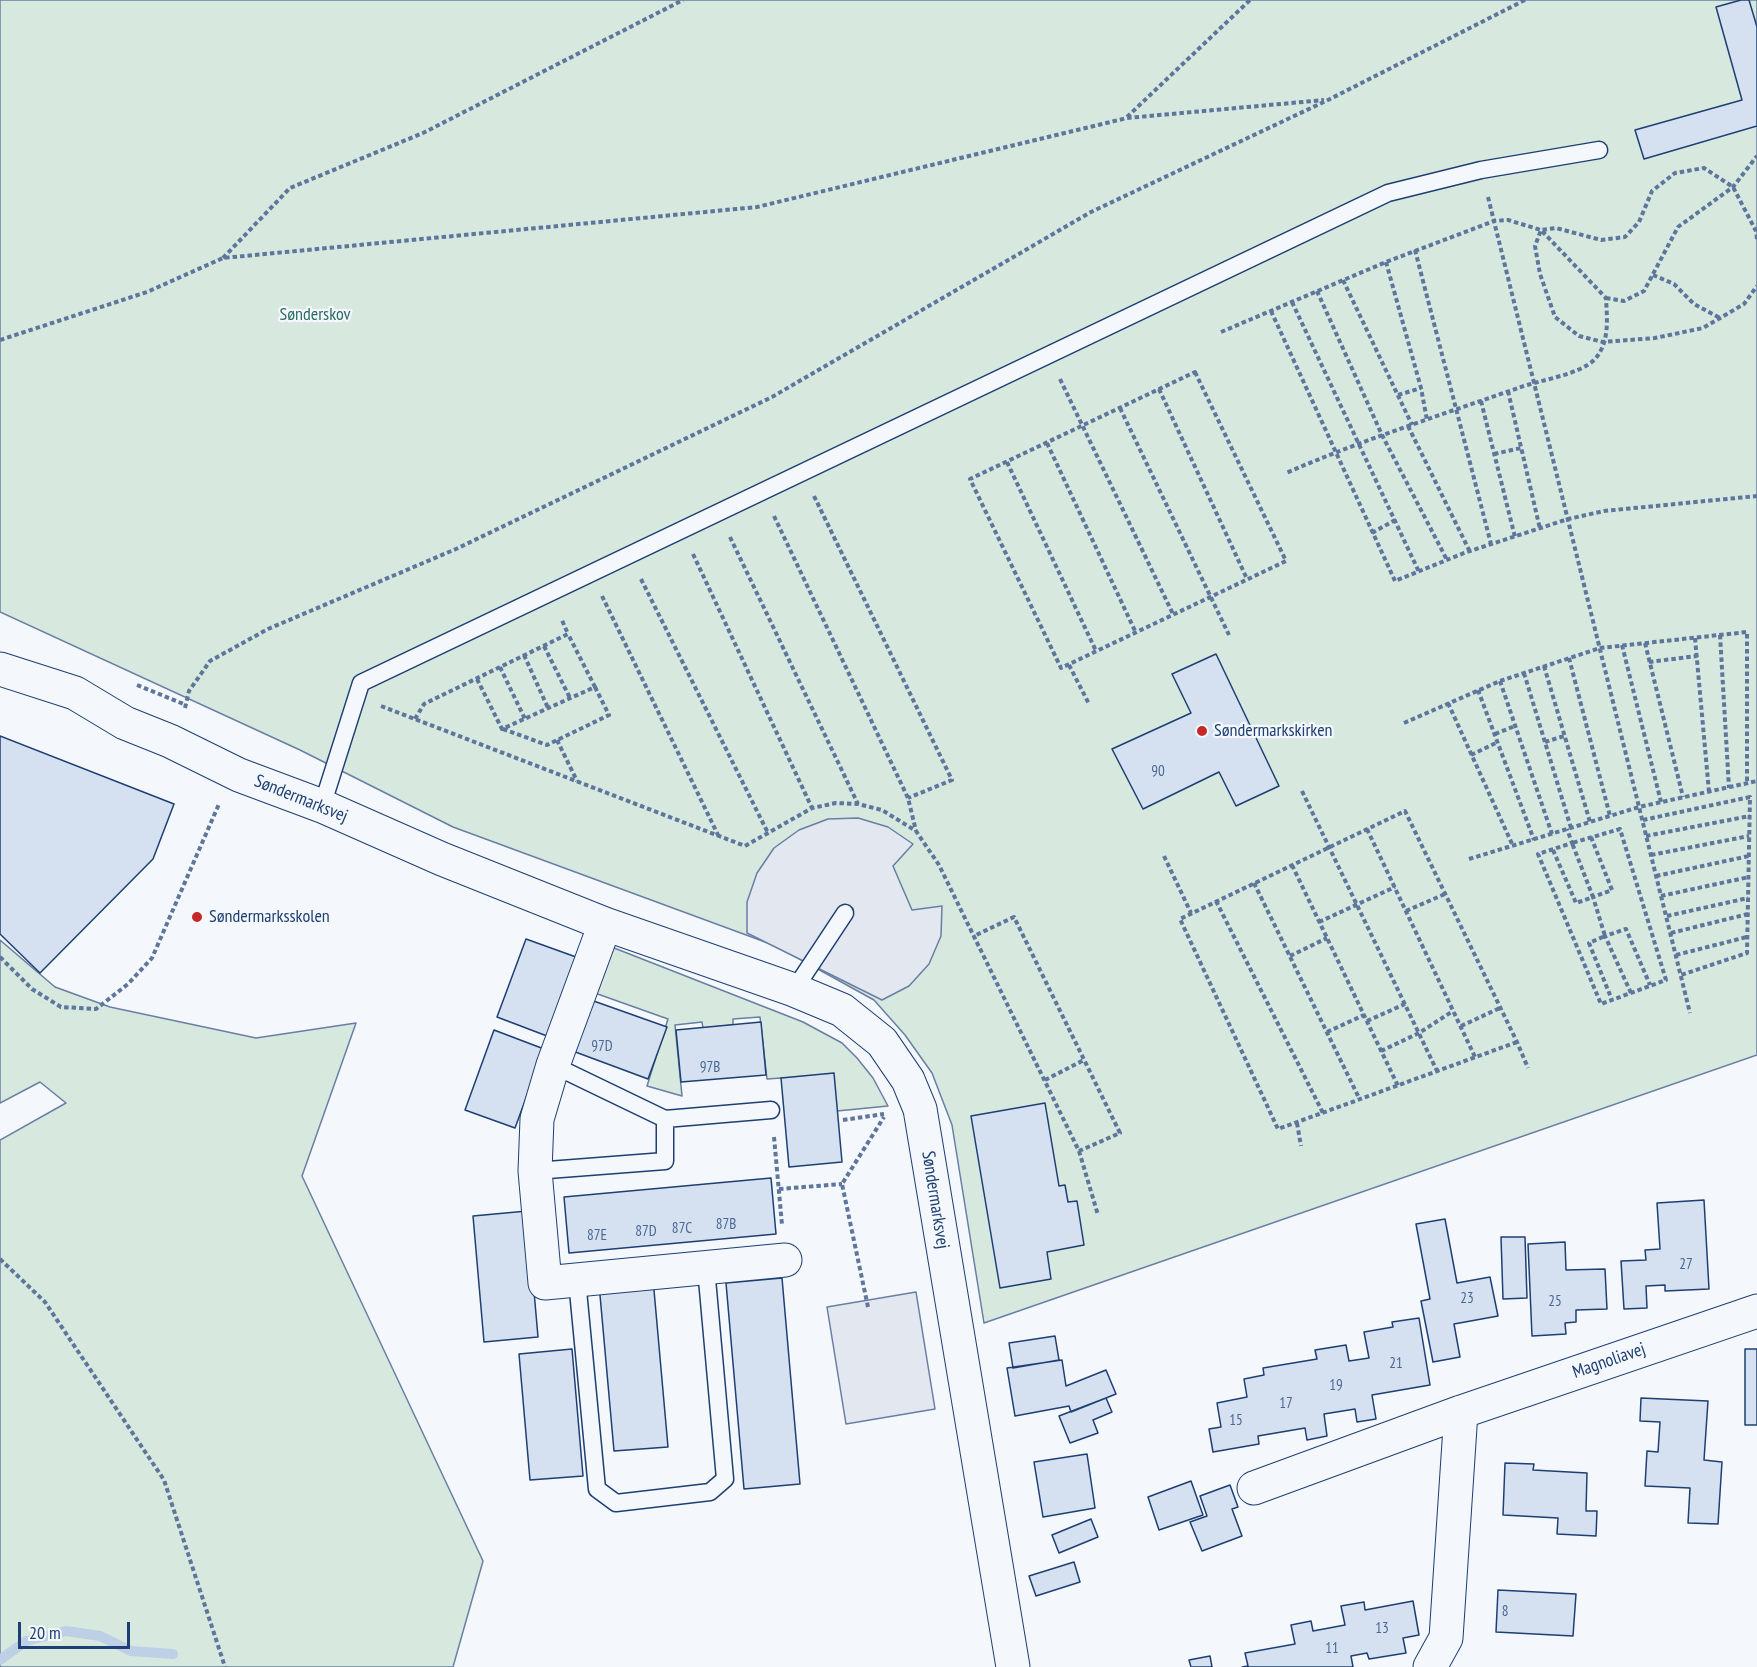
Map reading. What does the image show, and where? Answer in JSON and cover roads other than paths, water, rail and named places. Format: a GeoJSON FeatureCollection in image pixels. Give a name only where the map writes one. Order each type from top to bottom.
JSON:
{"type":"FeatureCollection","features":[{"type":"Feature","properties":{"kind":"street","name":"Søndermarksvej"},"geometry":{"type":"LineString","coordinates":[[0,669],[75,693],[125,723],[170,741],[239,775],[322,806],[442,859],[605,924],[794,990],[842,1010],[882,1042],[908,1080],[920,1109],[1013,1667]]}},
{"type":"Feature","properties":{"kind":"street"},"geometry":{"type":"LineString","coordinates":[[605,924],[553,1065],[537,1119],[535,1172],[545,1283],[785,1260]]}},
{"type":"Feature","properties":{"kind":"street","name":"Magnoliavej"},"geometry":{"type":"LineString","coordinates":[[1254,1488],[1461,1412],[1757,1311]]}},
{"type":"Feature","properties":{"kind":"street"},"geometry":{"type":"LineString","coordinates":[[1430,1667],[1446,1638],[1461,1412]]}},
{"type":"Feature","properties":{"kind":"lane"},"geometry":{"type":"LineString","coordinates":[[322,806],[362,683],[1388,193],[1481,170],[1599,150]]}},
{"type":"Feature","properties":{"kind":"lane"},"geometry":{"type":"LineString","coordinates":[[794,990],[845,913]]}},
{"type":"Feature","properties":{"kind":"lane"},"geometry":{"type":"LineString","coordinates":[[553,1065],[665,1119],[771,1110]]}},
{"type":"Feature","properties":{"kind":"lane"},"geometry":{"type":"LineString","coordinates":[[535,1172],[665,1161],[665,1119]]}},
{"type":"Feature","properties":{"kind":"lane"},"geometry":{"type":"LineString","coordinates":[[577,1280],[597,1489],[616,1503],[710,1492],[725,1479],[706,1268]]}},
{"type":"Feature","properties":{"kind":"waterway"},"geometry":{"type":"LineString","coordinates":[[0,1660],[26,1641],[66,1631],[100,1636],[131,1651],[173,1654]]}},
{"type":"Feature","properties":{"kind":"place","name":"Søndermarkskirken"},"geometry":{"type":"Point","coordinates":[1202,731]}},
{"type":"Feature","properties":{"kind":"place","name":"Søndermarksskolen"},"geometry":{"type":"Point","coordinates":[197,917]}},
{"type":"Feature","properties":{"kind":"park label","name":"Sønderskov"},"geometry":{"type":"Point","coordinates":[315,315]}}]}
